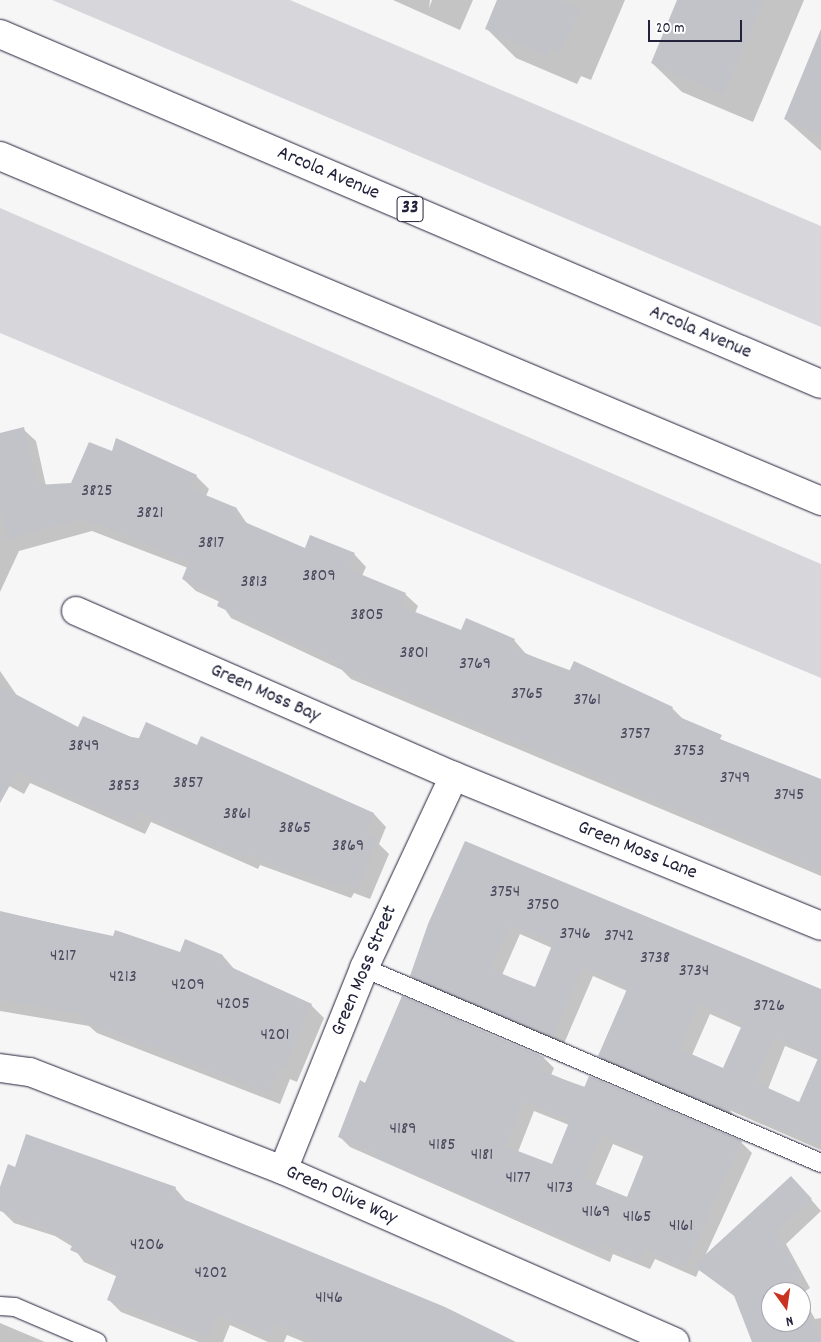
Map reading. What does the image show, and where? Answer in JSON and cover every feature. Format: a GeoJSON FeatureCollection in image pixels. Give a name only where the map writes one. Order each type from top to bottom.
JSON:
{"type":"FeatureCollection","features":[{"type":"Feature","properties":{"kind":"street","name":"Arcola Avenue"},"geometry":{"type":"LineString","coordinates":[[0,34],[821,384]]}},
{"type":"Feature","properties":{"kind":"street"},"geometry":{"type":"LineString","coordinates":[[0,156],[821,501]]}},
{"type":"Feature","properties":{"kind":"street","name":"Green Moss Bay"},"geometry":{"type":"LineString","coordinates":[[76,611],[454,776]]}},
{"type":"Feature","properties":{"kind":"street","name":"Green Moss Lane"},"geometry":{"type":"LineString","coordinates":[[454,776],[821,926]]}},
{"type":"Feature","properties":{"kind":"street","name":"Green Moss Street"},"geometry":{"type":"LineString","coordinates":[[283,1170],[364,968],[454,776]]}},
{"type":"Feature","properties":{"kind":"street","name":"Green Olive Way"},"geometry":{"type":"LineString","coordinates":[[0,1068],[30,1072],[283,1170],[675,1342]]}},
{"type":"Feature","properties":{"kind":"lane"},"geometry":{"type":"LineString","coordinates":[[364,968],[821,1163]]}},
{"type":"Feature","properties":{"kind":"lane"},"geometry":{"type":"LineString","coordinates":[[0,1306],[15,1308],[97,1342]]}},
{"type":"Feature","properties":{"kind":"shaded area"},"geometry":{"type":"Polygon","coordinates":[[[52,0],[290,0],[821,226],[821,327],[52,0]]]}},
{"type":"Feature","properties":{"kind":"shaded area"},"geometry":{"type":"Polygon","coordinates":[[[0,208],[821,564],[821,678],[0,333],[0,208]]]}},
{"type":"Feature","properties":{"kind":"building"},"geometry":{"type":"Polygon","coordinates":[[[497,0],[559,0],[580,8],[561,52],[551,48],[548,56],[485,29],[497,0]]]}},
{"type":"Feature","properties":{"kind":"building"},"geometry":{"type":"Polygon","coordinates":[[[677,0],[764,0],[723,94],[651,63],[677,0]]]}},
{"type":"Feature","properties":{"kind":"building"},"geometry":{"type":"Polygon","coordinates":[[[821,29],[821,135],[784,119],[821,29]]]}},
{"type":"Feature","properties":{"kind":"building"},"geometry":{"type":"Polygon","coordinates":[[[24,427],[37,485],[71,483],[89,442],[112,451],[116,438],[197,475],[191,489],[237,508],[234,516],[247,523],[305,548],[310,535],[355,553],[348,569],[406,593],[400,606],[461,630],[466,618],[515,639],[511,647],[569,672],[574,661],[673,707],[670,713],[722,735],[720,739],[821,779],[821,870],[337,667],[339,662],[217,606],[221,596],[182,579],[189,562],[109,528],[79,519],[8,539],[0,507],[0,433],[24,427]]]}},
{"type":"Feature","properties":{"kind":"building"},"geometry":{"type":"Polygon","coordinates":[[[0,686],[78,727],[83,716],[138,740],[146,722],[197,745],[201,736],[374,813],[365,835],[377,840],[358,888],[341,881],[339,887],[297,870],[295,874],[247,853],[245,858],[138,811],[132,823],[18,771],[0,803],[0,686]]]}},
{"type":"Feature","properties":{"kind":"building"},"geometry":{"type":"Polygon","coordinates":[[[465,841],[821,989],[821,1145],[724,1104],[733,1114],[598,1056],[628,987],[583,967],[553,1037],[410,976],[428,924],[465,841]],[[510,925],[490,969],[535,987],[553,943],[510,925]],[[699,1004],[680,1049],[723,1068],[743,1023],[699,1004]],[[775,1037],[755,1082],[799,1102],[819,1056],[775,1037]]]}},
{"type":"Feature","properties":{"kind":"building"},"geometry":{"type":"Polygon","coordinates":[[[0,912],[113,936],[115,930],[180,952],[185,939],[223,955],[220,962],[312,1004],[284,1070],[278,1067],[267,1092],[83,1021],[85,1015],[0,999],[0,912]]]}},
{"type":"Feature","properties":{"kind":"building"},"geometry":{"type":"Polygon","coordinates":[[[402,996],[544,1057],[539,1069],[584,1088],[589,1076],[742,1141],[685,1267],[644,1249],[640,1260],[602,1244],[599,1252],[375,1157],[377,1153],[338,1137],[360,1080],[365,1083],[402,996]],[[524,1101],[505,1146],[552,1164],[570,1120],[524,1101]],[[602,1134],[583,1179],[627,1197],[645,1152],[602,1134]]]}},
{"type":"Feature","properties":{"kind":"building"},"geometry":{"type":"Polygon","coordinates":[[[26,1134],[176,1187],[173,1195],[445,1307],[516,1342],[318,1342],[275,1323],[269,1336],[218,1314],[207,1338],[107,1300],[118,1271],[70,1250],[74,1242],[47,1230],[48,1227],[0,1211],[0,1187],[8,1164],[15,1167],[26,1134]]]}},
{"type":"Feature","properties":{"kind":"building"},"geometry":{"type":"Polygon","coordinates":[[[791,1176],[812,1199],[776,1232],[800,1277],[793,1282],[761,1282],[761,1332],[811,1332],[811,1321],[821,1342],[752,1342],[733,1293],[693,1266],[791,1176]]]}}]}
